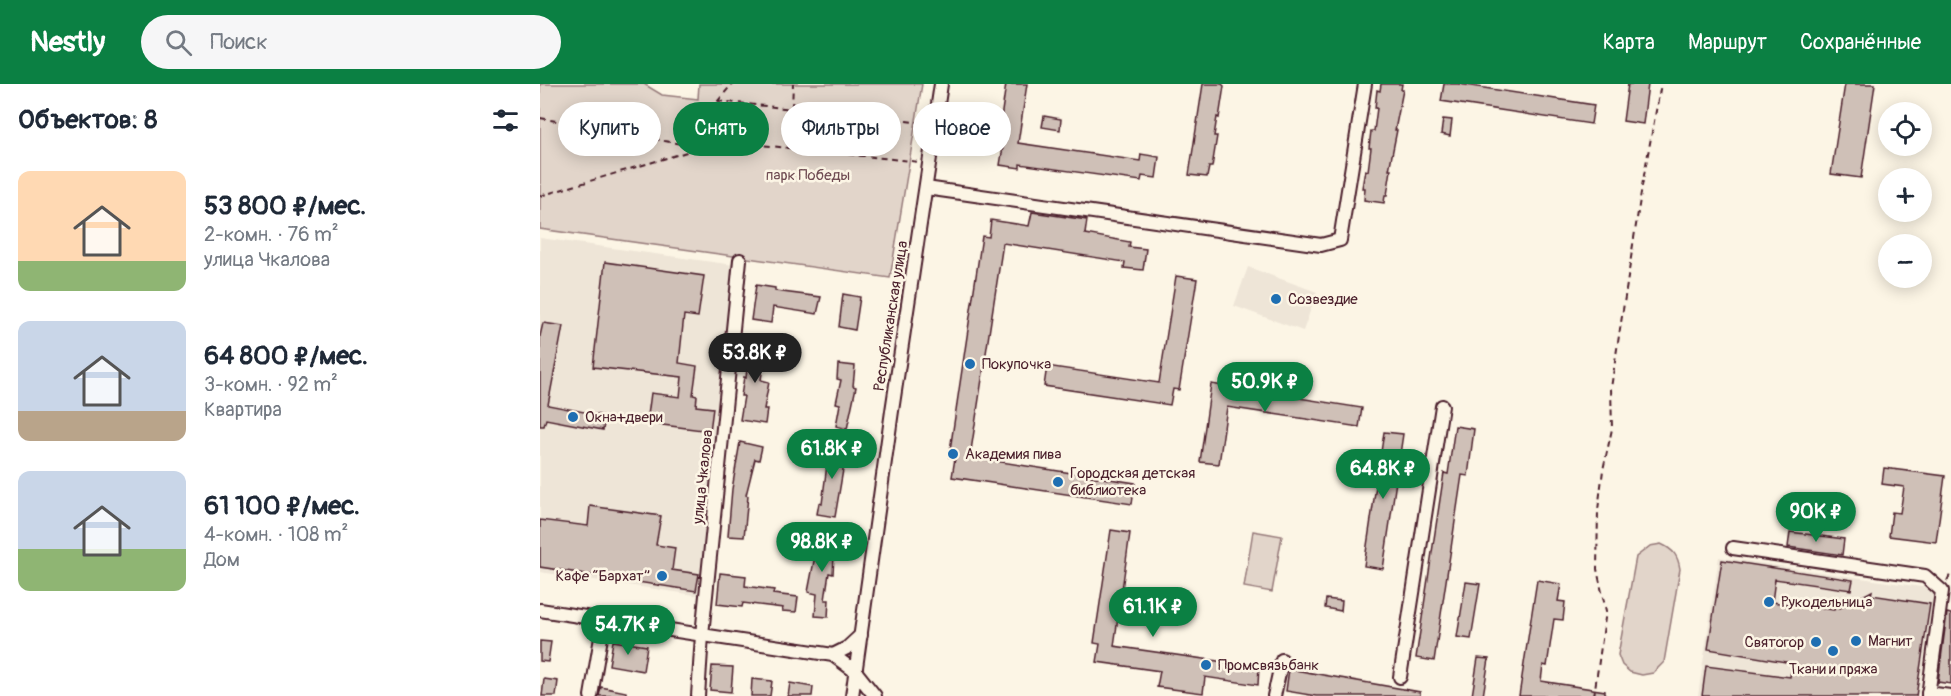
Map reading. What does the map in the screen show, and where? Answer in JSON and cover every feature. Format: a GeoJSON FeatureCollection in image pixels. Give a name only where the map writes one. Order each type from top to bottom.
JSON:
{"type":"FeatureCollection","features":[{"type":"Feature","properties":{"kind":"street","name":"Республиканская улица"},"geometry":{"type":"LineString","coordinates":[[939,102],[941,84]]}},
{"type":"Feature","properties":{"kind":"street"},"geometry":{"type":"LineString","coordinates":[[926,188],[1321,245],[1340,240],[1365,84]]}},
{"type":"Feature","properties":{"kind":"street","name":"Республиканская улица"},"geometry":{"type":"LineString","coordinates":[[852,696],[931,156]]}},
{"type":"Feature","properties":{"kind":"street","name":"улица Чкалова"},"geometry":{"type":"LineString","coordinates":[[698,696],[702,635],[740,260]]}},
{"type":"Feature","properties":{"kind":"street"},"geometry":{"type":"LineString","coordinates":[[1400,677],[1442,406]]}},
{"type":"Feature","properties":{"kind":"street"},"geometry":{"type":"LineString","coordinates":[[1733,548],[1925,576],[1942,591],[1928,694],[1950,696]]}},
{"type":"Feature","properties":{"kind":"street"},"geometry":{"type":"LineString","coordinates":[[540,610],[833,655],[856,672],[875,696]]}},
{"type":"Feature","properties":{"kind":"street"},"geometry":{"type":"LineString","coordinates":[[591,696],[604,620]]}},
{"type":"Feature","properties":{"kind":"street"},"geometry":{"type":"LineString","coordinates":[[833,655],[847,648],[861,635]]}},
{"type":"Feature","properties":{"kind":"street"},"geometry":{"type":"LineString","coordinates":[[1274,696],[1281,660]]}},
{"type":"Feature","properties":{"kind":"path"},"geometry":{"type":"LineString","coordinates":[[718,101],[732,84]]}},
{"type":"Feature","properties":{"kind":"path"},"geometry":{"type":"LineString","coordinates":[[792,102],[794,84]]}},
{"type":"Feature","properties":{"kind":"path"},"geometry":{"type":"LineString","coordinates":[[1594,696],[1606,611],[1597,569],[1597,534],[1603,470],[1612,429],[1611,388],[1642,186],[1661,84]]}},
{"type":"Feature","properties":{"kind":"path"},"geometry":{"type":"LineString","coordinates":[[718,101],[781,107]]}},
{"type":"Feature","properties":{"kind":"path"},"geometry":{"type":"LineString","coordinates":[[540,118],[673,142]]}},
{"type":"Feature","properties":{"kind":"path"},"geometry":{"type":"LineString","coordinates":[[769,146],[930,163]]}},
{"type":"Feature","properties":{"kind":"path"},"geometry":{"type":"LineString","coordinates":[[540,196],[673,155]]}},
{"type":"Feature","properties":{"kind":"shaded area"},"geometry":{"type":"Polygon","coordinates":[[[540,238],[734,265],[702,596],[540,572],[540,238]]]}},
{"type":"Feature","properties":{"kind":"shaded area","name":"Созвездие"},"geometry":{"type":"Polygon","coordinates":[[[1248,267],[1317,292],[1303,331],[1234,306],[1248,267]]]}},
{"type":"Feature","properties":{"kind":"shaded area","name":"Святогор"},"geometry":{"type":"Polygon","coordinates":[[[1719,557],[1935,589],[1918,696],[1698,696],[1719,557]]]}},
{"type":"Feature","properties":{"kind":"green space","name":"парк Победы"},"geometry":{"type":"Polygon","coordinates":[[[540,84],[644,84],[662,95],[698,99],[699,84],[922,84],[919,102],[913,102],[913,139],[890,278],[540,229],[540,84]]]}},
{"type":"Feature","properties":{"kind":"green space"},"geometry":{"type":"Polygon","coordinates":[[[1253,531],[1282,536],[1272,592],[1244,587],[1253,531]]]}},
{"type":"Feature","properties":{"kind":"green space"},"geometry":{"type":"Polygon","coordinates":[[[1661,544],[1675,554],[1680,569],[1664,662],[1653,673],[1642,675],[1630,672],[1622,665],[1618,655],[1636,557],[1650,546],[1661,544]]]}},
{"type":"Feature","properties":{"kind":"building"},"geometry":{"type":"Polygon","coordinates":[[[1006,84],[1027,84],[1018,143],[1140,161],[1141,154],[1159,157],[1156,178],[1142,176],[1141,181],[1020,164],[1020,168],[1000,165],[1002,156],[1011,156],[1011,102],[1003,102],[1006,84]]]}},
{"type":"Feature","properties":{"kind":"building"},"geometry":{"type":"Polygon","coordinates":[[[1203,84],[1222,84],[1224,86],[1214,136],[1217,136],[1212,167],[1209,167],[1207,177],[1189,175],[1203,84]]]}},
{"type":"Feature","properties":{"kind":"building"},"geometry":{"type":"Polygon","coordinates":[[[1381,84],[1402,84],[1401,90],[1403,90],[1384,203],[1364,200],[1365,188],[1362,188],[1365,170],[1368,171],[1371,131],[1374,131],[1377,108],[1375,108],[1377,90],[1380,91],[1381,84]]]}},
{"type":"Feature","properties":{"kind":"building"},"geometry":{"type":"Polygon","coordinates":[[[1444,84],[1458,84],[1594,105],[1591,124],[1441,101],[1444,84]]]}},
{"type":"Feature","properties":{"kind":"building"},"geometry":{"type":"Polygon","coordinates":[[[1628,84],[1648,84],[1643,124],[1623,121],[1628,84]]]}},
{"type":"Feature","properties":{"kind":"building"},"geometry":{"type":"Polygon","coordinates":[[[1845,84],[1875,84],[1861,178],[1831,174],[1845,84]]]}},
{"type":"Feature","properties":{"kind":"building"},"geometry":{"type":"Polygon","coordinates":[[[1044,116],[1061,119],[1060,130],[1042,127],[1044,116]]]}},
{"type":"Feature","properties":{"kind":"building"},"geometry":{"type":"Polygon","coordinates":[[[1443,119],[1452,120],[1450,136],[1441,134],[1443,119]]]}},
{"type":"Feature","properties":{"kind":"building"},"geometry":{"type":"Polygon","coordinates":[[[1032,212],[1087,220],[1085,234],[1130,242],[1129,247],[1146,249],[1143,270],[1124,268],[1125,262],[1003,243],[970,457],[1135,483],[1132,504],[952,477],[955,458],[949,457],[982,236],[989,237],[991,220],[1029,226],[1032,212]]]}},
{"type":"Feature","properties":{"kind":"building"},"geometry":{"type":"Polygon","coordinates":[[[605,262],[704,276],[698,317],[684,315],[679,363],[697,366],[693,395],[697,396],[696,406],[713,408],[710,431],[647,423],[651,393],[680,397],[682,377],[593,367],[605,262]]]}},
{"type":"Feature","properties":{"kind":"building"},"geometry":{"type":"Polygon","coordinates":[[[1176,276],[1197,279],[1179,390],[1173,389],[1170,405],[1044,386],[1047,366],[1159,383],[1176,276]]]}},
{"type":"Feature","properties":{"kind":"building"},"geometry":{"type":"Polygon","coordinates":[[[756,285],[775,288],[775,291],[821,297],[817,314],[773,307],[771,323],[751,320],[756,285]]]}},
{"type":"Feature","properties":{"kind":"building"},"geometry":{"type":"Polygon","coordinates":[[[843,294],[860,297],[855,330],[839,327],[843,294]]]}},
{"type":"Feature","properties":{"kind":"building"},"geometry":{"type":"Polygon","coordinates":[[[543,323],[563,326],[548,405],[605,416],[603,430],[546,419],[544,426],[540,426],[540,336],[543,323]]]}},
{"type":"Feature","properties":{"kind":"building"},"geometry":{"type":"Polygon","coordinates":[[[750,336],[767,339],[761,380],[769,382],[764,409],[767,409],[765,424],[740,420],[744,396],[741,396],[744,377],[746,378],[750,336]]]}},
{"type":"Feature","properties":{"kind":"building"},"geometry":{"type":"Polygon","coordinates":[[[838,364],[855,366],[853,386],[856,387],[847,429],[836,426],[840,404],[836,403],[841,380],[837,379],[838,364]]]}},
{"type":"Feature","properties":{"kind":"building"},"geometry":{"type":"Polygon","coordinates":[[[1211,384],[1362,408],[1359,427],[1227,407],[1219,464],[1200,462],[1211,384]]]}},
{"type":"Feature","properties":{"kind":"building"},"geometry":{"type":"Polygon","coordinates":[[[1455,426],[1474,429],[1468,476],[1462,475],[1434,661],[1416,658],[1444,473],[1448,474],[1455,426]]]}},
{"type":"Feature","properties":{"kind":"building"},"geometry":{"type":"Polygon","coordinates":[[[1384,432],[1403,434],[1383,569],[1364,566],[1384,432]]]}},
{"type":"Feature","properties":{"kind":"building"},"geometry":{"type":"Polygon","coordinates":[[[830,441],[845,444],[835,517],[817,514],[819,503],[822,504],[830,441]]]}},
{"type":"Feature","properties":{"kind":"building"},"geometry":{"type":"Polygon","coordinates":[[[740,442],[762,447],[759,460],[755,459],[746,495],[748,496],[744,537],[728,536],[732,489],[740,442]]]}},
{"type":"Feature","properties":{"kind":"building"},"geometry":{"type":"Polygon","coordinates":[[[1884,468],[1945,476],[1936,542],[1889,536],[1892,512],[1900,513],[1904,487],[1882,484],[1884,468]]]}},
{"type":"Feature","properties":{"kind":"building"},"geometry":{"type":"Polygon","coordinates":[[[590,506],[661,516],[656,545],[675,548],[672,570],[699,574],[696,591],[540,567],[540,520],[588,526],[590,506]]]}},
{"type":"Feature","properties":{"kind":"building"},"geometry":{"type":"Polygon","coordinates":[[[1111,530],[1130,533],[1114,646],[1259,667],[1258,685],[1205,677],[1203,693],[1157,687],[1160,671],[1097,662],[1100,644],[1094,643],[1111,530]]]}},
{"type":"Feature","properties":{"kind":"building"},"geometry":{"type":"Polygon","coordinates":[[[1790,532],[1844,539],[1842,555],[1788,547],[1790,532]]]}},
{"type":"Feature","properties":{"kind":"building"},"geometry":{"type":"Polygon","coordinates":[[[819,535],[835,537],[833,574],[829,573],[825,600],[829,600],[828,617],[815,616],[817,594],[808,592],[819,535]]]}},
{"type":"Feature","properties":{"kind":"building","name":"Святогор"},"geometry":{"type":"Polygon","coordinates":[[[1722,560],[1853,580],[1851,590],[1775,579],[1772,602],[1834,610],[1835,607],[1840,608],[1872,591],[1871,595],[1930,604],[1916,696],[1702,696],[1706,666],[1790,677],[1792,663],[1708,649],[1722,560]]]}},
{"type":"Feature","properties":{"kind":"building"},"geometry":{"type":"Polygon","coordinates":[[[720,573],[746,576],[745,586],[774,590],[773,594],[798,597],[796,612],[743,603],[742,607],[717,604],[720,573]]]}},
{"type":"Feature","properties":{"kind":"building"},"geometry":{"type":"Polygon","coordinates":[[[1537,580],[1561,584],[1558,601],[1565,602],[1563,620],[1554,619],[1547,666],[1543,665],[1541,681],[1605,691],[1605,696],[1519,696],[1537,580]]]}},
{"type":"Feature","properties":{"kind":"building"},"geometry":{"type":"Polygon","coordinates":[[[1466,582],[1480,584],[1471,639],[1457,637],[1466,582]]]}},
{"type":"Feature","properties":{"kind":"building"},"geometry":{"type":"Polygon","coordinates":[[[1326,599],[1342,601],[1341,611],[1325,608],[1326,599]]]}},
{"type":"Feature","properties":{"kind":"building"},"geometry":{"type":"Polygon","coordinates":[[[1947,613],[1951,614],[1951,684],[1938,682],[1947,613]]]}},
{"type":"Feature","properties":{"kind":"building"},"geometry":{"type":"Polygon","coordinates":[[[540,641],[551,642],[548,662],[540,661],[540,641]]]}},
{"type":"Feature","properties":{"kind":"building"},"geometry":{"type":"Polygon","coordinates":[[[613,641],[647,646],[643,671],[609,665],[613,641]]]}},
{"type":"Feature","properties":{"kind":"building"},"geometry":{"type":"Polygon","coordinates":[[[1478,658],[1489,659],[1483,696],[1472,696],[1478,658]]]}},
{"type":"Feature","properties":{"kind":"building"},"geometry":{"type":"Polygon","coordinates":[[[712,666],[733,667],[731,692],[710,690],[712,666]]]}},
{"type":"Feature","properties":{"kind":"building"},"geometry":{"type":"Polygon","coordinates":[[[1289,669],[1420,692],[1420,696],[1316,696],[1286,691],[1289,669]]]}},
{"type":"Feature","properties":{"kind":"building"},"geometry":{"type":"Polygon","coordinates":[[[544,679],[558,681],[556,696],[542,696],[544,679]]]}},
{"type":"Feature","properties":{"kind":"building"},"geometry":{"type":"Polygon","coordinates":[[[752,679],[772,681],[770,696],[751,696],[752,679]]]}},
{"type":"Feature","properties":{"kind":"building"},"geometry":{"type":"Polygon","coordinates":[[[790,683],[813,687],[812,696],[788,696],[790,683]]]}},
{"type":"Feature","properties":{"kind":"building"},"geometry":{"type":"Polygon","coordinates":[[[601,687],[626,692],[626,696],[599,696],[601,687]]]}},
{"type":"Feature","properties":{"kind":"place","name":"Созвездие"},"geometry":{"type":"Point","coordinates":[1276,299]}},
{"type":"Feature","properties":{"kind":"place","name":"Покупочка"},"geometry":{"type":"Point","coordinates":[970,364]}},
{"type":"Feature","properties":{"kind":"place","name":"Окна+двери"},"geometry":{"type":"Point","coordinates":[573,417]}},
{"type":"Feature","properties":{"kind":"place","name":"Академия пива"},"geometry":{"type":"Point","coordinates":[953,454]}},
{"type":"Feature","properties":{"kind":"place","name":"Городская детская библиотека"},"geometry":{"type":"Point","coordinates":[1058,482]}},
{"type":"Feature","properties":{"kind":"place","name":"Кафе “Бархат”"},"geometry":{"type":"Point","coordinates":[662,576]}},
{"type":"Feature","properties":{"kind":"place","name":"Рукодельница"},"geometry":{"type":"Point","coordinates":[1769,602]}},
{"type":"Feature","properties":{"kind":"place","name":"Магнит"},"geometry":{"type":"Point","coordinates":[1856,641]}},
{"type":"Feature","properties":{"kind":"place","name":"Святогор"},"geometry":{"type":"Point","coordinates":[1816,642]}},
{"type":"Feature","properties":{"kind":"place","name":"Ткани и пряжа"},"geometry":{"type":"Point","coordinates":[1833,651]}},
{"type":"Feature","properties":{"kind":"place","name":"Промсвязьбанк"},"geometry":{"type":"Point","coordinates":[1206,665]}}]}
